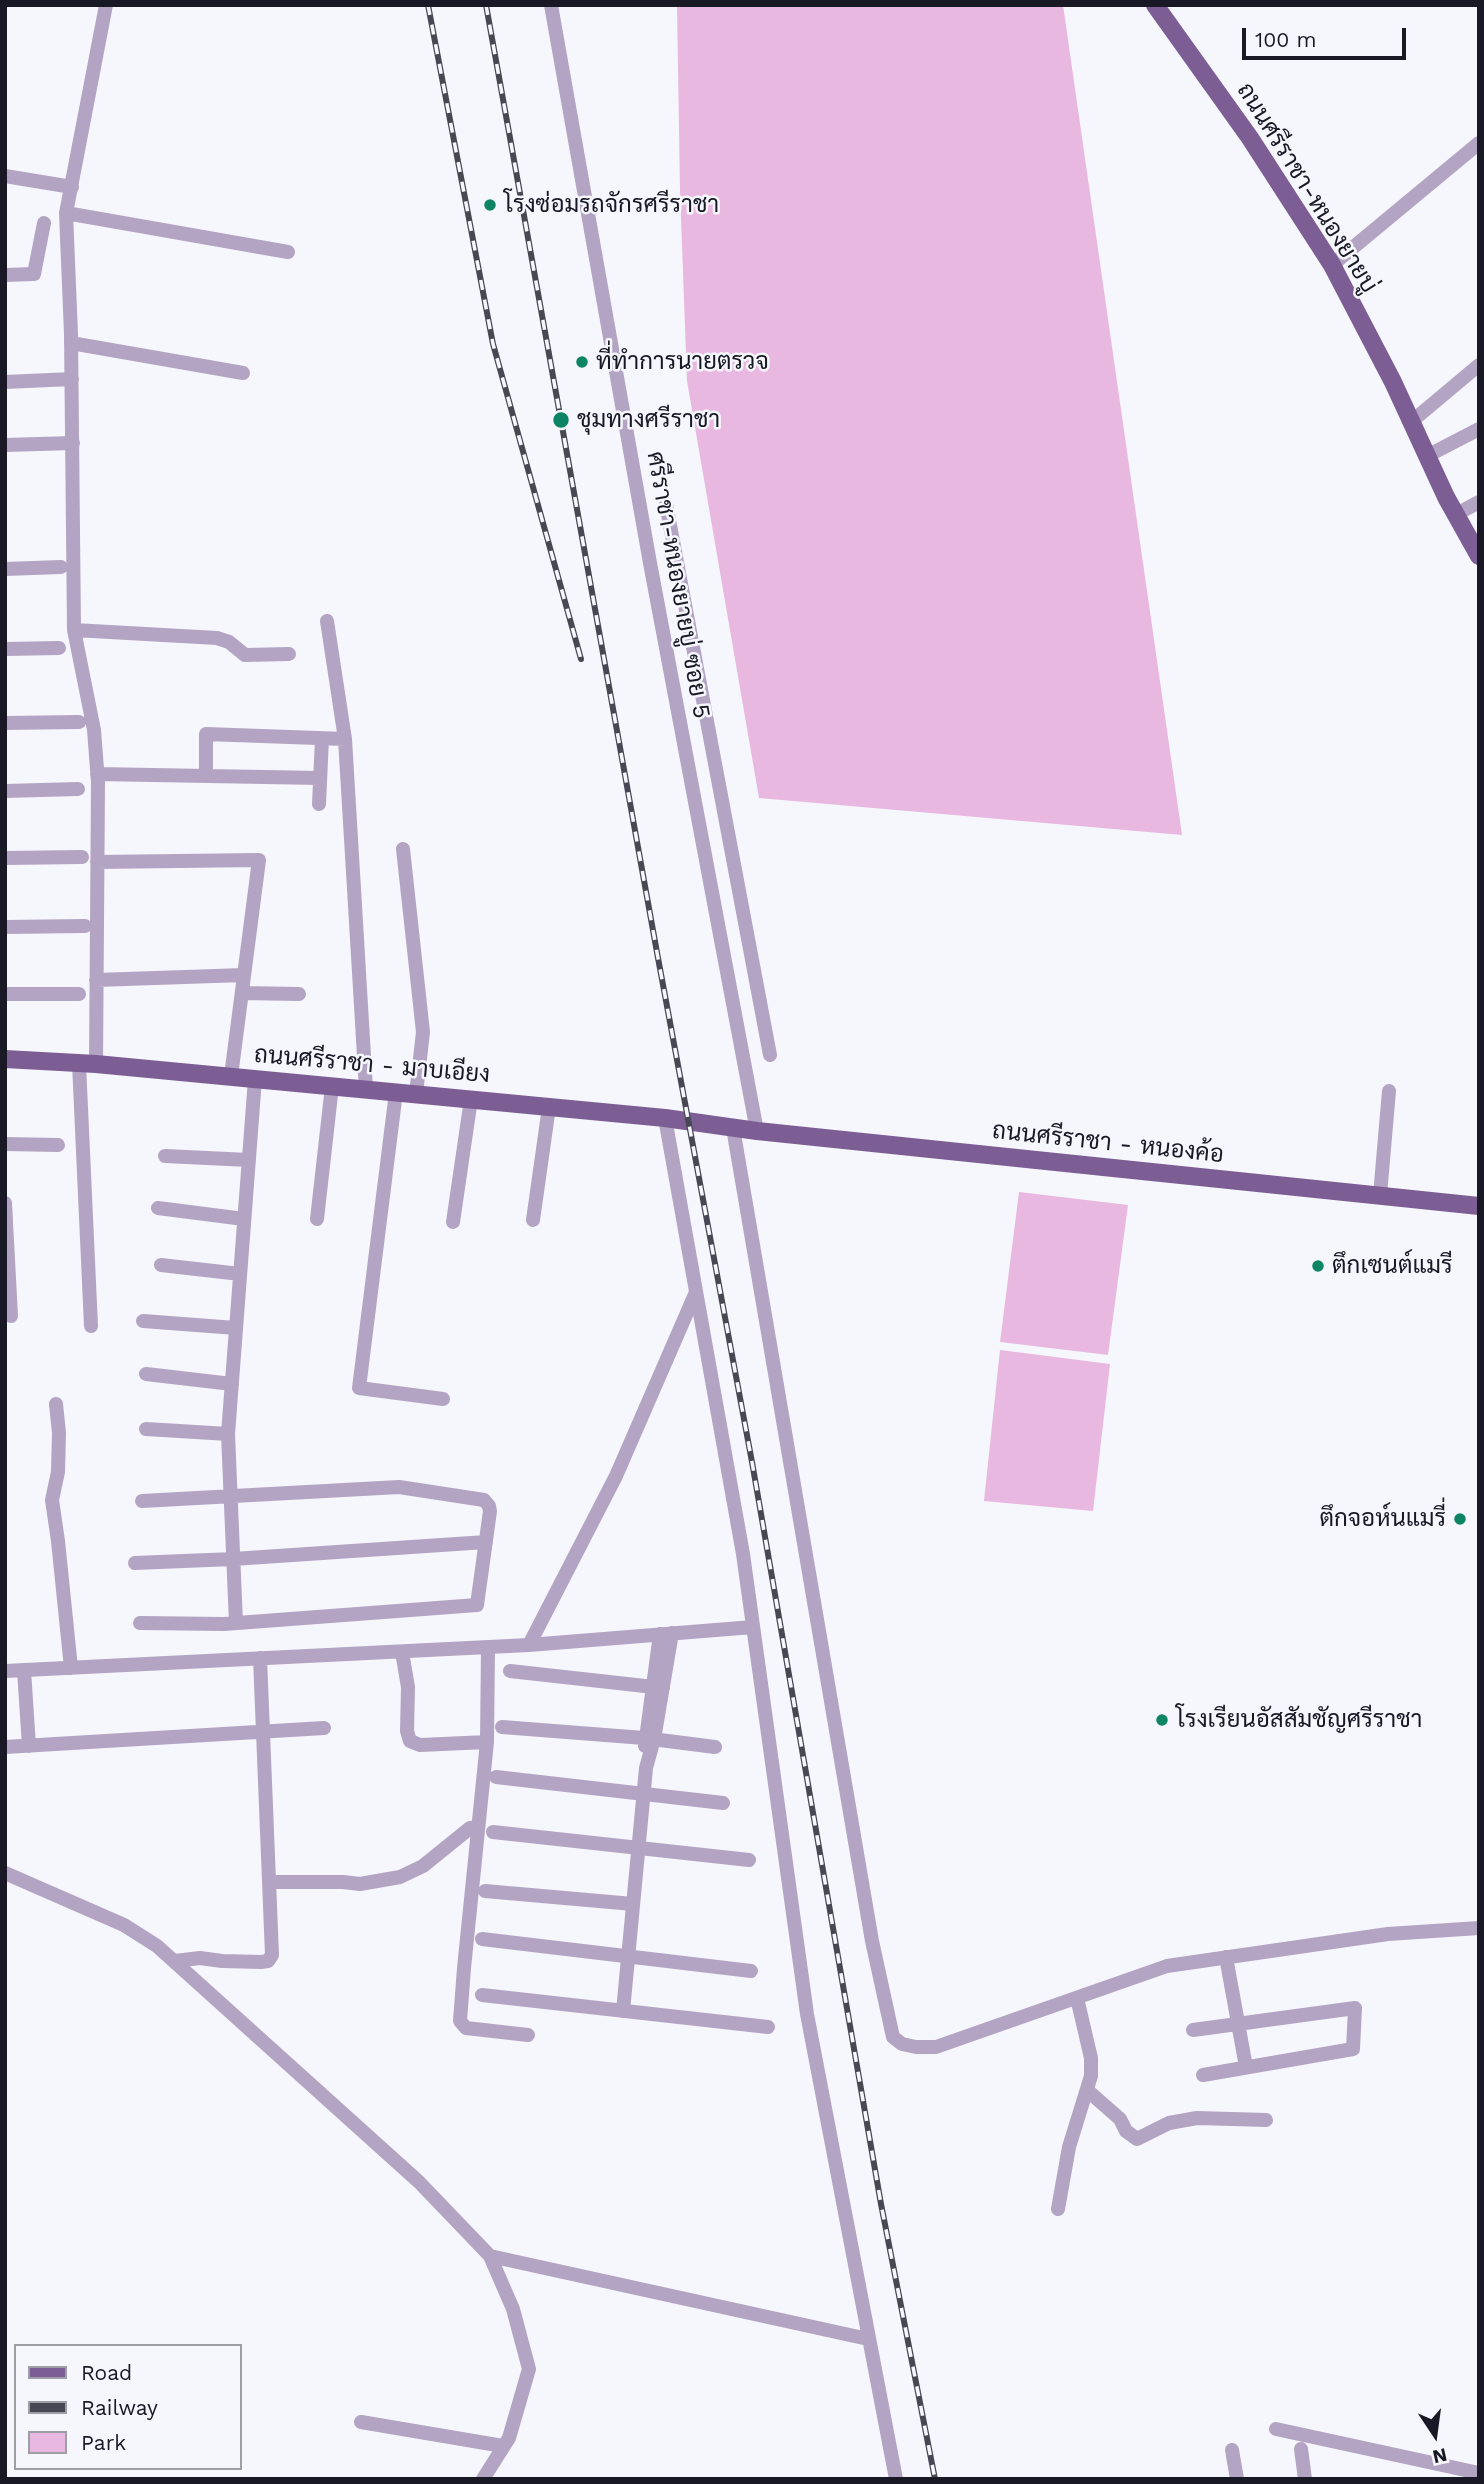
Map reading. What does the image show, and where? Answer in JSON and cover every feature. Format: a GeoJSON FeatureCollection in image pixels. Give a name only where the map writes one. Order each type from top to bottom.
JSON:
{"type":"FeatureCollection","features":[{"type":"Feature","properties":{"kind":"main road","name":"ถนนศรีราชา-หนองยายบู่"},"geometry":{"type":"LineString","coordinates":[[1155,5],[1250,138],[1332,265],[1455,515],[1479,556]]}},
{"type":"Feature","properties":{"kind":"main road","name":"ถนนศรีราชา - มาบเอียง"},"geometry":{"type":"LineString","coordinates":[[5,1059],[231,1076],[665,1118],[733,1128]]}},
{"type":"Feature","properties":{"kind":"main road","name":"ถนนศรีราชา - หนองค้อ"},"geometry":{"type":"LineString","coordinates":[[733,1128],[1479,1206]]}},
{"type":"Feature","properties":{"kind":"street"},"geometry":{"type":"LineString","coordinates":[[91,1326],[87,1064],[96,979],[97,774],[94,730],[74,630],[72,379],[66,213],[106,5]]}},
{"type":"Feature","properties":{"kind":"street","name":"ศรีราชา-หนองยายบู่ ซอย 5"},"geometry":{"type":"LineString","coordinates":[[551,5],[650,563],[757,1131]]}},
{"type":"Feature","properties":{"kind":"street"},"geometry":{"type":"LineString","coordinates":[[1332,265],[1479,143]]}},
{"type":"Feature","properties":{"kind":"street"},"geometry":{"type":"LineString","coordinates":[[5,176],[72,187]]}},
{"type":"Feature","properties":{"kind":"street"},"geometry":{"type":"LineString","coordinates":[[66,213],[213,241],[288,252]]}},
{"type":"Feature","properties":{"kind":"street"},"geometry":{"type":"LineString","coordinates":[[5,275],[34,274],[44,223]]}},
{"type":"Feature","properties":{"kind":"street"},"geometry":{"type":"LineString","coordinates":[[71,343],[243,373]]}},
{"type":"Feature","properties":{"kind":"street"},"geometry":{"type":"LineString","coordinates":[[1411,422],[1479,365]]}},
{"type":"Feature","properties":{"kind":"street"},"geometry":{"type":"LineString","coordinates":[[5,382],[72,379]]}},
{"type":"Feature","properties":{"kind":"street"},"geometry":{"type":"LineString","coordinates":[[1427,457],[1479,429]]}},
{"type":"Feature","properties":{"kind":"street"},"geometry":{"type":"LineString","coordinates":[[5,445],[72,443]]}},
{"type":"Feature","properties":{"kind":"street"},"geometry":{"type":"LineString","coordinates":[[1455,515],[1479,502]]}},
{"type":"Feature","properties":{"kind":"street"},"geometry":{"type":"LineString","coordinates":[[666,504],[770,1055]]}},
{"type":"Feature","properties":{"kind":"street"},"geometry":{"type":"LineString","coordinates":[[5,569],[61,567]]}},
{"type":"Feature","properties":{"kind":"street"},"geometry":{"type":"LineString","coordinates":[[327,621],[345,739],[366,1089]]}},
{"type":"Feature","properties":{"kind":"street"},"geometry":{"type":"LineString","coordinates":[[74,630],[217,638],[226,640],[246,655],[289,654]]}},
{"type":"Feature","properties":{"kind":"street"},"geometry":{"type":"LineString","coordinates":[[5,649],[59,648]]}},
{"type":"Feature","properties":{"kind":"street"},"geometry":{"type":"LineString","coordinates":[[5,723],[79,722]]}},
{"type":"Feature","properties":{"kind":"street"},"geometry":{"type":"LineString","coordinates":[[206,776],[206,734],[345,739]]}},
{"type":"Feature","properties":{"kind":"street"},"geometry":{"type":"LineString","coordinates":[[319,804],[322,738]]}},
{"type":"Feature","properties":{"kind":"street"},"geometry":{"type":"LineString","coordinates":[[97,774],[320,778]]}},
{"type":"Feature","properties":{"kind":"street"},"geometry":{"type":"LineString","coordinates":[[5,791],[78,789]]}},
{"type":"Feature","properties":{"kind":"street"},"geometry":{"type":"LineString","coordinates":[[404,849],[423,1032],[416,1094]]}},
{"type":"Feature","properties":{"kind":"street"},"geometry":{"type":"LineString","coordinates":[[5,858],[82,857]]}},
{"type":"Feature","properties":{"kind":"street"},"geometry":{"type":"LineString","coordinates":[[97,862],[258,860],[231,1076]]}},
{"type":"Feature","properties":{"kind":"street"},"geometry":{"type":"LineString","coordinates":[[710,885],[736,881]]}},
{"type":"Feature","properties":{"kind":"street"},"geometry":{"type":"LineString","coordinates":[[5,927],[85,926]]}},
{"type":"Feature","properties":{"kind":"street"},"geometry":{"type":"LineString","coordinates":[[96,979],[244,975]]}},
{"type":"Feature","properties":{"kind":"street"},"geometry":{"type":"LineString","coordinates":[[242,993],[299,994]]}},
{"type":"Feature","properties":{"kind":"street"},"geometry":{"type":"LineString","coordinates":[[5,994],[79,994]]}},
{"type":"Feature","properties":{"kind":"street"},"geometry":{"type":"LineString","coordinates":[[236,1623],[228,1434],[255,1079]]}},
{"type":"Feature","properties":{"kind":"street"},"geometry":{"type":"LineString","coordinates":[[317,1219],[332,1086]]}},
{"type":"Feature","properties":{"kind":"street"},"geometry":{"type":"LineString","coordinates":[[1380,1195],[1389,1091]]}},
{"type":"Feature","properties":{"kind":"street"},"geometry":{"type":"LineString","coordinates":[[397,1092],[359,1388],[443,1399]]}},
{"type":"Feature","properties":{"kind":"street"},"geometry":{"type":"LineString","coordinates":[[453,1222],[471,1099]]}},
{"type":"Feature","properties":{"kind":"street"},"geometry":{"type":"LineString","coordinates":[[533,1220],[549,1107]]}},
{"type":"Feature","properties":{"kind":"street"},"geometry":{"type":"LineString","coordinates":[[665,1118],[743,1554],[807,2014],[896,2479]]}},
{"type":"Feature","properties":{"kind":"street"},"geometry":{"type":"LineString","coordinates":[[733,1128],[867,1914],[893,2037],[902,2044],[936,2047],[1167,1966],[1388,1934],[1479,1927]]}},
{"type":"Feature","properties":{"kind":"street"},"geometry":{"type":"LineString","coordinates":[[5,1144],[58,1145]]}},
{"type":"Feature","properties":{"kind":"street"},"geometry":{"type":"LineString","coordinates":[[165,1156],[249,1160]]}},
{"type":"Feature","properties":{"kind":"street"},"geometry":{"type":"LineString","coordinates":[[5,1203],[10,1316]]}},
{"type":"Feature","properties":{"kind":"street"},"geometry":{"type":"LineString","coordinates":[[158,1208],[244,1219]]}},
{"type":"Feature","properties":{"kind":"street"},"geometry":{"type":"LineString","coordinates":[[161,1265],[240,1274]]}},
{"type":"Feature","properties":{"kind":"street"},"geometry":{"type":"LineString","coordinates":[[529,1645],[616,1476],[696,1292]]}},
{"type":"Feature","properties":{"kind":"street"},"geometry":{"type":"LineString","coordinates":[[143,1321],[236,1328]]}},
{"type":"Feature","properties":{"kind":"street"},"geometry":{"type":"LineString","coordinates":[[146,1374],[232,1384]]}},
{"type":"Feature","properties":{"kind":"street"},"geometry":{"type":"LineString","coordinates":[[56,1404],[59,1433],[58,1472],[52,1500],[71,1668]]}},
{"type":"Feature","properties":{"kind":"street"},"geometry":{"type":"LineString","coordinates":[[146,1429],[228,1434]]}},
{"type":"Feature","properties":{"kind":"street"},"geometry":{"type":"LineString","coordinates":[[140,1623],[236,1623],[477,1605],[490,1511],[484,1500],[399,1487],[142,1501]]}},
{"type":"Feature","properties":{"kind":"street"},"geometry":{"type":"LineString","coordinates":[[135,1563],[486,1542]]}},
{"type":"Feature","properties":{"kind":"street"},"geometry":{"type":"LineString","coordinates":[[5,1671],[529,1645],[753,1627]]}},
{"type":"Feature","properties":{"kind":"street"},"geometry":{"type":"LineString","coordinates":[[623,2011],[649,1739],[666,1634]]}},
{"type":"Feature","properties":{"kind":"street"},"geometry":{"type":"LineString","coordinates":[[488,1647],[487,1742],[460,2021],[466,2028],[528,2035]]}},
{"type":"Feature","properties":{"kind":"street"},"geometry":{"type":"LineString","coordinates":[[402,1652],[408,1688],[407,1731],[410,1741],[420,1745],[487,1742]]}},
{"type":"Feature","properties":{"kind":"street"},"geometry":{"type":"LineString","coordinates":[[175,1961],[200,1958],[268,1961],[272,1955],[260,1658]]}},
{"type":"Feature","properties":{"kind":"street"},"geometry":{"type":"LineString","coordinates":[[24,1670],[29,1746]]}},
{"type":"Feature","properties":{"kind":"street"},"geometry":{"type":"LineString","coordinates":[[510,1671],[657,1687]]}},
{"type":"Feature","properties":{"kind":"street"},"geometry":{"type":"LineString","coordinates":[[502,1727],[715,1747]]}},
{"type":"Feature","properties":{"kind":"street"},"geometry":{"type":"LineString","coordinates":[[5,1747],[324,1728]]}},
{"type":"Feature","properties":{"kind":"street"},"geometry":{"type":"LineString","coordinates":[[496,1777],[723,1803]]}},
{"type":"Feature","properties":{"kind":"street"},"geometry":{"type":"LineString","coordinates":[[269,1882],[360,1884],[400,1877],[423,1866],[470,1828],[478,1827]]}},
{"type":"Feature","properties":{"kind":"street"},"geometry":{"type":"LineString","coordinates":[[494,1832],[749,1860]]}},
{"type":"Feature","properties":{"kind":"street"},"geometry":{"type":"LineString","coordinates":[[5,1873],[124,1925],[157,1946],[419,2182],[490,2256],[513,2309],[529,2369],[509,2438],[483,2479]]}},
{"type":"Feature","properties":{"kind":"street"},"geometry":{"type":"LineString","coordinates":[[485,1891],[633,1903]]}},
{"type":"Feature","properties":{"kind":"street"},"geometry":{"type":"LineString","coordinates":[[482,1939],[751,1970]]}},
{"type":"Feature","properties":{"kind":"street"},"geometry":{"type":"LineString","coordinates":[[1226,1957],[1246,2067]]}},
{"type":"Feature","properties":{"kind":"street"},"geometry":{"type":"LineString","coordinates":[[482,1995],[768,2027]]}},
{"type":"Feature","properties":{"kind":"street"},"geometry":{"type":"LineString","coordinates":[[1058,2209],[1069,2147],[1091,2076],[1091,2058],[1077,1998]]}},
{"type":"Feature","properties":{"kind":"street"},"geometry":{"type":"LineString","coordinates":[[1193,2030],[1355,2008],[1353,2049],[1203,2075]]}},
{"type":"Feature","properties":{"kind":"street"},"geometry":{"type":"LineString","coordinates":[[1087,2090],[1120,2119],[1126,2131],[1137,2138],[1169,2123],[1197,2118],[1266,2120]]}},
{"type":"Feature","properties":{"kind":"street"},"geometry":{"type":"LineString","coordinates":[[490,2256],[868,2339]]}},
{"type":"Feature","properties":{"kind":"street"},"geometry":{"type":"LineString","coordinates":[[361,2422],[503,2446]]}},
{"type":"Feature","properties":{"kind":"street"},"geometry":{"type":"LineString","coordinates":[[1276,2429],[1479,2473]]}},
{"type":"Feature","properties":{"kind":"street"},"geometry":{"type":"LineString","coordinates":[[1301,2449],[1305,2479]]}},
{"type":"Feature","properties":{"kind":"street"},"geometry":{"type":"LineString","coordinates":[[1231,2450],[1237,2479]]}},
{"type":"Feature","properties":{"kind":"green space"},"geometry":{"type":"Polygon","coordinates":[[[677,5],[1063,5],[1182,835],[759,798],[687,381],[677,5]]]}},
{"type":"Feature","properties":{"kind":"green space"},"geometry":{"type":"Polygon","coordinates":[[[1019,1192],[1128,1205],[1108,1355],[1000,1342],[1019,1192]]]}},
{"type":"Feature","properties":{"kind":"green space"},"geometry":{"type":"Polygon","coordinates":[[[1000,1350],[1110,1364],[1093,1511],[984,1501],[1000,1350]]]}},
{"type":"Feature","properties":{"kind":"railway"},"geometry":{"type":"LineString","coordinates":[[428,5],[493,344],[581,659]]}},
{"type":"Feature","properties":{"kind":"railway"},"geometry":{"type":"LineString","coordinates":[[486,5],[752,1462],[881,2204],[935,2479]]}},
{"type":"Feature","properties":{"kind":"place","name":"โรงซ่อมรถจักรศรีราชา"},"geometry":{"type":"Point","coordinates":[490,205]}},
{"type":"Feature","properties":{"kind":"place","name":"ที่ทำการนายตรวจ"},"geometry":{"type":"Point","coordinates":[582,362]}},
{"type":"Feature","properties":{"kind":"place","name":"ชุมทางศรีราชา"},"geometry":{"type":"Point","coordinates":[561,420]}},
{"type":"Feature","properties":{"kind":"place","name":"ตึกเซนต์แมรี"},"geometry":{"type":"Point","coordinates":[1318,1266]}},
{"type":"Feature","properties":{"kind":"place","name":"ตึกจอห์นแมรี่"},"geometry":{"type":"Point","coordinates":[1460,1519]}},
{"type":"Feature","properties":{"kind":"place","name":"โรงเรียนอัสสัมชัญศรีราชา"},"geometry":{"type":"Point","coordinates":[1162,1720]}}]}
